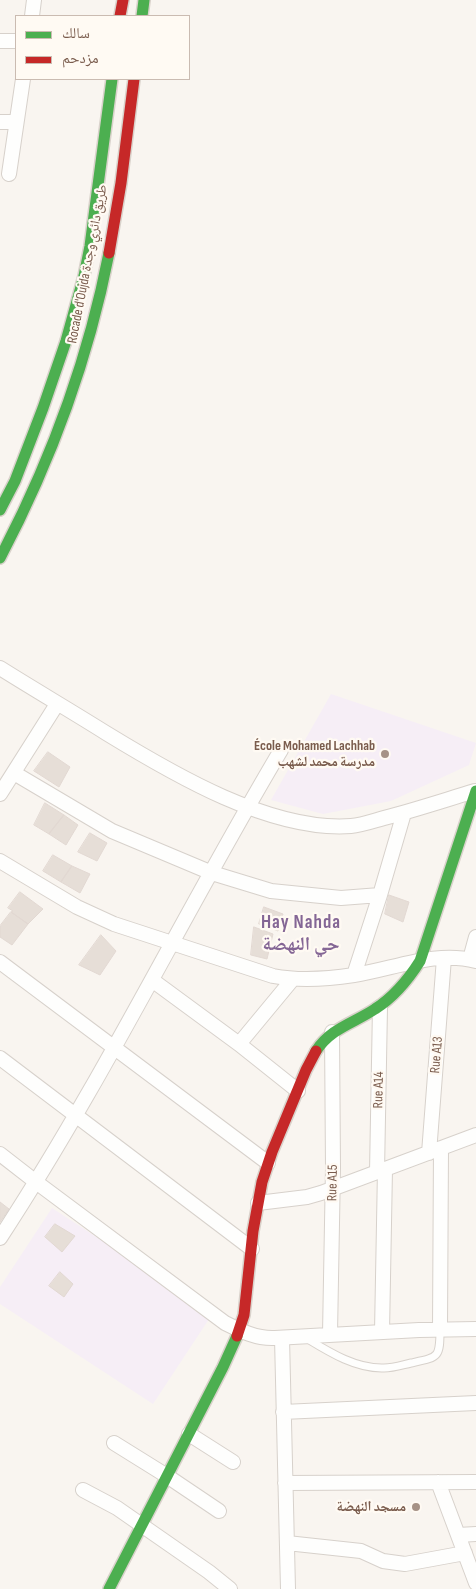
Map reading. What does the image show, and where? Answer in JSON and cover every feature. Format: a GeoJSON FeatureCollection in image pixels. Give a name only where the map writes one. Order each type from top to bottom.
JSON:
{"type":"FeatureCollection","features":[{"type":"Feature","properties":{"kind":"main road"},"geometry":{"type":"LineString","coordinates":[[120,15],[122,0]]}},
{"type":"Feature","properties":{"kind":"main road"},"geometry":{"type":"LineString","coordinates":[[142,15],[144,0]]}},
{"type":"Feature","properties":{"kind":"main road","name":"Rocade d'Oujda طريق دائري وجدة"},"geometry":{"type":"LineString","coordinates":[[0,510],[15,481],[43,408],[66,341],[84,276],[112,80]]}},
{"type":"Feature","properties":{"kind":"main road","name":"Rocade d'Oujda طريق دائري وجدة"},"geometry":{"type":"LineString","coordinates":[[0,558],[16,528],[60,428],[85,354],[103,284],[116,212],[134,80]]}},
{"type":"Feature","properties":{"kind":"main road"},"geometry":{"type":"LineString","coordinates":[[114,1587],[142,1525],[224,1367],[240,1330],[244,1314],[258,1203],[268,1163],[298,1091],[320,1044],[332,1032],[380,1007],[401,988],[420,961],[475,791]]}},
{"type":"Feature","properties":{"kind":"street"},"geometry":{"type":"LineString","coordinates":[[32,15],[34,0]]}},
{"type":"Feature","properties":{"kind":"street"},"geometry":{"type":"LineString","coordinates":[[109,15],[111,0]]}},
{"type":"Feature","properties":{"kind":"street"},"geometry":{"type":"LineString","coordinates":[[0,40],[15,41]]}},
{"type":"Feature","properties":{"kind":"street"},"geometry":{"type":"LineString","coordinates":[[9,174],[23,80]]}},
{"type":"Feature","properties":{"kind":"street"},"geometry":{"type":"LineString","coordinates":[[93,222],[84,212],[83,205],[100,80]]}},
{"type":"Feature","properties":{"kind":"street"},"geometry":{"type":"LineString","coordinates":[[0,122],[16,122]]}},
{"type":"Feature","properties":{"kind":"street"},"geometry":{"type":"LineString","coordinates":[[0,668],[175,774],[247,807],[280,818],[318,825],[352,826],[404,813],[475,791]]}},
{"type":"Feature","properties":{"kind":"street"},"geometry":{"type":"LineString","coordinates":[[0,794],[57,704]]}},
{"type":"Feature","properties":{"kind":"street"},"geometry":{"type":"LineString","coordinates":[[0,1238],[76,1115],[247,807],[281,750]]}},
{"type":"Feature","properties":{"kind":"street"},"geometry":{"type":"LineString","coordinates":[[14,773],[112,831],[212,873],[271,892],[341,898],[380,895]]}},
{"type":"Feature","properties":{"kind":"street"},"geometry":{"type":"LineString","coordinates":[[354,975],[404,813]]}},
{"type":"Feature","properties":{"kind":"street"},"geometry":{"type":"LineString","coordinates":[[0,861],[76,907],[114,924],[258,972],[292,980],[354,975],[420,961],[444,958],[473,960],[476,937]]}},
{"type":"Feature","properties":{"kind":"street","name":"Rue A13"},"geometry":{"type":"LineString","coordinates":[[440,1329],[435,1151],[444,958]]}},
{"type":"Feature","properties":{"kind":"street"},"geometry":{"type":"LineString","coordinates":[[0,962],[268,1163]]}},
{"type":"Feature","properties":{"kind":"street"},"geometry":{"type":"LineString","coordinates":[[152,980],[239,1044],[298,1091]]}},
{"type":"Feature","properties":{"kind":"street"},"geometry":{"type":"LineString","coordinates":[[239,1044],[292,980]]}},
{"type":"Feature","properties":{"kind":"street","name":"Rue A14"},"geometry":{"type":"LineString","coordinates":[[380,1007],[382,1332]]}},
{"type":"Feature","properties":{"kind":"street","name":"Rue A15"},"geometry":{"type":"LineString","coordinates":[[330,1334],[333,1189],[332,1032]]}},
{"type":"Feature","properties":{"kind":"street"},"geometry":{"type":"LineString","coordinates":[[0,1058],[252,1249]]}},
{"type":"Feature","properties":{"kind":"street"},"geometry":{"type":"LineString","coordinates":[[258,1203],[307,1197],[333,1189],[476,1135]]}},
{"type":"Feature","properties":{"kind":"street"},"geometry":{"type":"LineString","coordinates":[[0,1154],[225,1323],[240,1330],[263,1338],[282,1338],[330,1334],[476,1329]]}},
{"type":"Feature","properties":{"kind":"street"},"geometry":{"type":"LineString","coordinates":[[282,1338],[288,1589]]}},
{"type":"Feature","properties":{"kind":"street"},"geometry":{"type":"LineString","coordinates":[[283,1412],[476,1403]]}},
{"type":"Feature","properties":{"kind":"street"},"geometry":{"type":"LineString","coordinates":[[189,1434],[233,1462]]}},
{"type":"Feature","properties":{"kind":"street"},"geometry":{"type":"LineString","coordinates":[[114,1442],[219,1512]]}},
{"type":"Feature","properties":{"kind":"street"},"geometry":{"type":"LineString","coordinates":[[438,1482],[476,1583]]}},
{"type":"Feature","properties":{"kind":"street"},"geometry":{"type":"LineString","coordinates":[[285,1483],[476,1482]]}},
{"type":"Feature","properties":{"kind":"street"},"geometry":{"type":"LineString","coordinates":[[83,1490],[117,1508],[210,1572],[230,1589]]}},
{"type":"Feature","properties":{"kind":"street"},"geometry":{"type":"LineString","coordinates":[[458,1535],[476,1534]]}},
{"type":"Feature","properties":{"kind":"street"},"geometry":{"type":"LineString","coordinates":[[287,1543],[361,1552],[383,1560],[405,1564],[465,1553]]}},
{"type":"Feature","properties":{"kind":"lane"},"geometry":{"type":"LineString","coordinates":[[304,1336],[345,1359],[364,1366],[385,1368],[436,1356],[440,1349],[440,1329]]}},
{"type":"Feature","properties":{"kind":"shaded area","name":"École Mohamed Lachhab مدرسة محمد لشهب"},"geometry":{"type":"Polygon","coordinates":[[[331,694],[476,743],[469,765],[391,801],[323,814],[271,800],[331,694]]]}},
{"type":"Feature","properties":{"kind":"shaded area"},"geometry":{"type":"Polygon","coordinates":[[[52,1208],[213,1313],[153,1404],[0,1304],[0,1287],[52,1208]]]}},
{"type":"Feature","properties":{"kind":"building"},"geometry":{"type":"Polygon","coordinates":[[[48,752],[70,767],[59,787],[34,771],[48,752]]]}},
{"type":"Feature","properties":{"kind":"building"},"geometry":{"type":"Polygon","coordinates":[[[45,803],[64,815],[49,834],[34,825],[45,803]]]}},
{"type":"Feature","properties":{"kind":"building"},"geometry":{"type":"Polygon","coordinates":[[[64,815],[78,825],[66,845],[49,834],[64,815]]]}},
{"type":"Feature","properties":{"kind":"building"},"geometry":{"type":"Polygon","coordinates":[[[90,833],[107,843],[97,861],[78,852],[90,833]]]}},
{"type":"Feature","properties":{"kind":"building"},"geometry":{"type":"Polygon","coordinates":[[[53,855],[72,866],[61,882],[43,871],[53,855]]]}},
{"type":"Feature","properties":{"kind":"building"},"geometry":{"type":"Polygon","coordinates":[[[72,866],[90,874],[80,893],[61,882],[72,866]]]}},
{"type":"Feature","properties":{"kind":"building"},"geometry":{"type":"Polygon","coordinates":[[[20,892],[43,909],[28,924],[8,908],[20,892]]]}},
{"type":"Feature","properties":{"kind":"building"},"geometry":{"type":"Polygon","coordinates":[[[389,895],[409,902],[403,922],[385,914],[389,895]]]}},
{"type":"Feature","properties":{"kind":"building"},"geometry":{"type":"Polygon","coordinates":[[[264,907],[283,914],[278,931],[259,924],[264,907]]]}},
{"type":"Feature","properties":{"kind":"building"},"geometry":{"type":"Polygon","coordinates":[[[11,912],[28,924],[12,945],[0,937],[0,926],[11,912]]]}},
{"type":"Feature","properties":{"kind":"building"},"geometry":{"type":"Polygon","coordinates":[[[254,927],[273,934],[267,959],[251,955],[254,927]]]}},
{"type":"Feature","properties":{"kind":"building"},"geometry":{"type":"Polygon","coordinates":[[[101,935],[116,951],[100,975],[79,965],[101,935]]]}},
{"type":"Feature","properties":{"kind":"building"},"geometry":{"type":"Polygon","coordinates":[[[0,1202],[9,1209],[0,1222],[0,1202]]]}},
{"type":"Feature","properties":{"kind":"building"},"geometry":{"type":"Polygon","coordinates":[[[55,1224],[75,1236],[62,1252],[45,1237],[55,1224]]]}},
{"type":"Feature","properties":{"kind":"building"},"geometry":{"type":"Polygon","coordinates":[[[60,1272],[73,1284],[64,1297],[49,1286],[60,1272]]]}},
{"type":"Feature","properties":{"kind":"traffic: fast"},"geometry":{"type":"LineString","coordinates":[[142,15],[144,0]]}},
{"type":"Feature","properties":{"kind":"traffic: fast"},"geometry":{"type":"LineString","coordinates":[[0,510],[15,481],[43,408],[66,341],[84,276],[90,246],[112,80]]}},
{"type":"Feature","properties":{"kind":"traffic: fast"},"geometry":{"type":"LineString","coordinates":[[0,558],[36,485],[66,410],[90,333],[109,253]]}},
{"type":"Feature","properties":{"kind":"traffic: fast"},"geometry":{"type":"LineString","coordinates":[[316,1051],[336,1031],[367,1014],[394,994],[420,961],[476,791]]}},
{"type":"Feature","properties":{"kind":"traffic: fast"},"geometry":{"type":"LineString","coordinates":[[109,1589],[223,1367],[237,1336]]}},
{"type":"Feature","properties":{"kind":"traffic: jam"},"geometry":{"type":"LineString","coordinates":[[120,15],[123,0]]}},
{"type":"Feature","properties":{"kind":"traffic: jam"},"geometry":{"type":"LineString","coordinates":[[109,253],[121,183],[134,80]]}},
{"type":"Feature","properties":{"kind":"traffic: jam"},"geometry":{"type":"LineString","coordinates":[[237,1336],[244,1315],[253,1231],[262,1182],[272,1152],[306,1070],[316,1051]]}},
{"type":"Feature","properties":{"kind":"place","name":"École Mohamed Lachhab مدرسة محمد لشهب"},"geometry":{"type":"Point","coordinates":[385,754]}},
{"type":"Feature","properties":{"kind":"place","name":"مسجد النهضة"},"geometry":{"type":"Point","coordinates":[416,1507]}},
{"type":"Feature","properties":{"kind":"district","name":"Hay Nahda حي النهضة"},"geometry":{"type":"Point","coordinates":[301,934]}}]}
